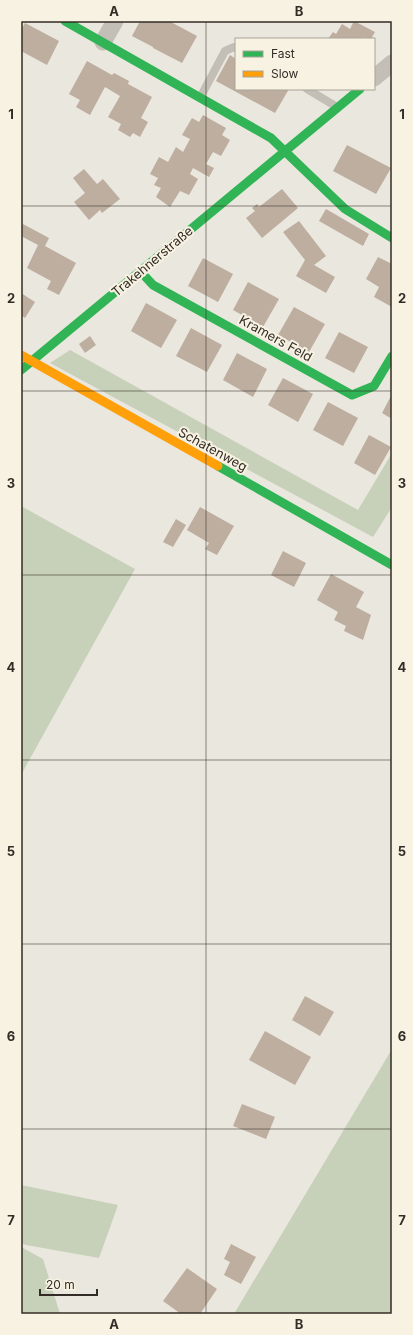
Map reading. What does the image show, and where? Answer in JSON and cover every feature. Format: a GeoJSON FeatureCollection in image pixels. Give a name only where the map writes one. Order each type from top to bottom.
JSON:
{"type":"FeatureCollection","features":[{"type":"Feature","properties":{"kind":"street"},"geometry":{"type":"LineString","coordinates":[[66,21],[271,138],[345,209],[392,238]]}},
{"type":"Feature","properties":{"kind":"street"},"geometry":{"type":"LineString","coordinates":[[103,42],[115,21]]}},
{"type":"Feature","properties":{"kind":"street"},"geometry":{"type":"LineString","coordinates":[[375,77],[392,63]]}},
{"type":"Feature","properties":{"kind":"street","name":"Trakehnerstraße"},"geometry":{"type":"LineString","coordinates":[[21,370],[359,90]]}},
{"type":"Feature","properties":{"kind":"street","name":"Kramers Feld"},"geometry":{"type":"LineString","coordinates":[[140,271],[153,285],[352,395],[374,386],[392,356]]}},
{"type":"Feature","properties":{"kind":"street","name":"Schatenweg"},"geometry":{"type":"LineString","coordinates":[[21,356],[392,565]]}},
{"type":"Feature","properties":{"kind":"lane"},"geometry":{"type":"LineString","coordinates":[[200,98],[225,51],[235,48]]}},
{"type":"Feature","properties":{"kind":"lane"},"geometry":{"type":"LineString","coordinates":[[309,90],[338,107]]}},
{"type":"Feature","properties":{"kind":"green space"},"geometry":{"type":"Polygon","coordinates":[[[70,350],[358,510],[392,453],[392,507],[373,537],[50,363],[70,350]]]}},
{"type":"Feature","properties":{"kind":"green space"},"geometry":{"type":"Polygon","coordinates":[[[21,506],[135,569],[21,775],[21,506]]]}},
{"type":"Feature","properties":{"kind":"green space"},"geometry":{"type":"Polygon","coordinates":[[[392,1049],[392,1314],[234,1314],[392,1049]]]}},
{"type":"Feature","properties":{"kind":"green space"},"geometry":{"type":"Polygon","coordinates":[[[21,1185],[118,1205],[99,1258],[21,1243],[21,1185]]]}},
{"type":"Feature","properties":{"kind":"green space"},"geometry":{"type":"Polygon","coordinates":[[[21,1247],[43,1259],[60,1314],[21,1314],[21,1247]]]}},
{"type":"Feature","properties":{"kind":"building"},"geometry":{"type":"Polygon","coordinates":[[[140,21],[169,21],[197,36],[182,63],[132,36],[140,21]]]}},
{"type":"Feature","properties":{"kind":"building"},"geometry":{"type":"Polygon","coordinates":[[[354,21],[375,32],[372,38],[329,38],[333,32],[336,34],[342,24],[350,29],[354,21]]]}},
{"type":"Feature","properties":{"kind":"building"},"geometry":{"type":"Polygon","coordinates":[[[25,23],[59,41],[47,65],[21,51],[21,30],[25,23]]]}},
{"type":"Feature","properties":{"kind":"building"},"geometry":{"type":"Polygon","coordinates":[[[230,55],[235,58],[235,90],[288,90],[275,113],[216,81],[230,55]]]}},
{"type":"Feature","properties":{"kind":"building"},"geometry":{"type":"Polygon","coordinates":[[[87,61],[112,75],[114,73],[129,81],[128,84],[152,97],[141,118],[148,122],[140,137],[133,133],[130,137],[118,130],[121,124],[108,117],[120,96],[105,87],[90,115],[76,107],[80,100],[69,94],[87,61]]]}},
{"type":"Feature","properties":{"kind":"building"},"geometry":{"type":"Polygon","coordinates":[[[203,115],[226,128],[222,135],[230,140],[221,156],[213,152],[206,164],[214,168],[209,177],[193,168],[190,174],[198,179],[189,195],[180,191],[170,207],[156,197],[161,188],[154,185],[158,178],[150,174],[159,157],[168,162],[176,147],[183,152],[190,139],[182,135],[192,118],[199,122],[203,115]]]}},
{"type":"Feature","properties":{"kind":"building"},"geometry":{"type":"Polygon","coordinates":[[[347,145],[391,168],[376,194],[333,171],[347,145]]]}},
{"type":"Feature","properties":{"kind":"building"},"geometry":{"type":"Polygon","coordinates":[[[84,169],[97,184],[103,179],[120,199],[102,213],[100,210],[89,220],[74,202],[85,193],[73,178],[84,169]]]}},
{"type":"Feature","properties":{"kind":"building"},"geometry":{"type":"Polygon","coordinates":[[[282,189],[298,208],[262,238],[246,218],[255,211],[252,208],[257,204],[259,207],[282,189]]]}},
{"type":"Feature","properties":{"kind":"building"},"geometry":{"type":"Polygon","coordinates":[[[326,209],[369,234],[363,246],[319,221],[326,209]]]}},
{"type":"Feature","properties":{"kind":"building"},"geometry":{"type":"Polygon","coordinates":[[[299,221],[326,256],[314,265],[335,277],[326,293],[296,276],[305,260],[283,232],[299,221]]]}},
{"type":"Feature","properties":{"kind":"building"},"geometry":{"type":"Polygon","coordinates":[[[23,224],[49,238],[45,246],[76,263],[59,295],[47,289],[51,281],[27,268],[38,245],[21,236],[21,228],[23,224]]]}},
{"type":"Feature","properties":{"kind":"building"},"geometry":{"type":"Polygon","coordinates":[[[378,257],[392,264],[392,307],[374,297],[379,287],[366,279],[378,257]]]}},
{"type":"Feature","properties":{"kind":"building"},"geometry":{"type":"Polygon","coordinates":[[[203,258],[233,274],[218,302],[188,286],[203,258]]]}},
{"type":"Feature","properties":{"kind":"building"},"geometry":{"type":"Polygon","coordinates":[[[248,282],[279,299],[263,327],[233,310],[248,282]]]}},
{"type":"Feature","properties":{"kind":"building"},"geometry":{"type":"Polygon","coordinates":[[[21,293],[35,302],[25,318],[21,315],[21,293]]]}},
{"type":"Feature","properties":{"kind":"building"},"geometry":{"type":"Polygon","coordinates":[[[146,303],[177,320],[161,348],[131,331],[146,303]]]}},
{"type":"Feature","properties":{"kind":"building"},"geometry":{"type":"Polygon","coordinates":[[[294,307],[325,324],[309,352],[278,335],[294,307]]]}},
{"type":"Feature","properties":{"kind":"building"},"geometry":{"type":"Polygon","coordinates":[[[191,328],[222,345],[207,372],[176,356],[191,328]]]}},
{"type":"Feature","properties":{"kind":"building"},"geometry":{"type":"Polygon","coordinates":[[[339,332],[368,347],[354,373],[325,358],[339,332]]]}},
{"type":"Feature","properties":{"kind":"building"},"geometry":{"type":"Polygon","coordinates":[[[90,336],[96,345],[85,353],[79,344],[90,336]]]}},
{"type":"Feature","properties":{"kind":"building"},"geometry":{"type":"Polygon","coordinates":[[[237,353],[267,369],[253,397],[223,380],[237,353]]]}},
{"type":"Feature","properties":{"kind":"building"},"geometry":{"type":"Polygon","coordinates":[[[283,378],[313,394],[298,422],[268,405],[283,378]]]}},
{"type":"Feature","properties":{"kind":"building"},"geometry":{"type":"Polygon","coordinates":[[[392,394],[392,419],[382,413],[392,394]]]}},
{"type":"Feature","properties":{"kind":"building"},"geometry":{"type":"Polygon","coordinates":[[[328,402],[358,418],[343,446],[313,430],[328,402]]]}},
{"type":"Feature","properties":{"kind":"building"},"geometry":{"type":"Polygon","coordinates":[[[369,435],[391,447],[375,475],[354,463],[369,435]]]}},
{"type":"Feature","properties":{"kind":"building"},"geometry":{"type":"Polygon","coordinates":[[[200,507],[234,526],[217,555],[205,549],[209,543],[187,530],[200,507]]]}},
{"type":"Feature","properties":{"kind":"building"},"geometry":{"type":"Polygon","coordinates":[[[176,519],[186,525],[173,547],[163,542],[176,519]]]}},
{"type":"Feature","properties":{"kind":"building"},"geometry":{"type":"Polygon","coordinates":[[[283,551],[306,563],[294,587],[271,575],[283,551]]]}},
{"type":"Feature","properties":{"kind":"building"},"geometry":{"type":"Polygon","coordinates":[[[331,574],[364,592],[356,607],[371,615],[363,640],[344,631],[346,626],[334,620],[338,612],[317,600],[331,574]]]}},
{"type":"Feature","properties":{"kind":"building"},"geometry":{"type":"Polygon","coordinates":[[[305,996],[334,1012],[320,1036],[292,1020],[305,996]]]}},
{"type":"Feature","properties":{"kind":"building"},"geometry":{"type":"Polygon","coordinates":[[[265,1031],[311,1057],[295,1085],[249,1060],[265,1031]]]}},
{"type":"Feature","properties":{"kind":"building"},"geometry":{"type":"Polygon","coordinates":[[[242,1104],[275,1117],[266,1139],[233,1126],[242,1104]]]}},
{"type":"Feature","properties":{"kind":"building"},"geometry":{"type":"Polygon","coordinates":[[[231,1244],[256,1257],[241,1284],[224,1275],[230,1262],[224,1259],[231,1244]]]}},
{"type":"Feature","properties":{"kind":"building"},"geometry":{"type":"Polygon","coordinates":[[[187,1268],[217,1289],[200,1314],[181,1314],[163,1301],[187,1268]]]}},
{"type":"Feature","properties":{"kind":"traffic: fast"},"geometry":{"type":"LineString","coordinates":[[65,21],[271,138],[345,209],[392,238]]}},
{"type":"Feature","properties":{"kind":"traffic: fast"},"geometry":{"type":"LineString","coordinates":[[21,370],[359,90]]}},
{"type":"Feature","properties":{"kind":"traffic: fast"},"geometry":{"type":"LineString","coordinates":[[140,271],[153,285],[352,395],[374,386],[392,356]]}},
{"type":"Feature","properties":{"kind":"traffic: fast"},"geometry":{"type":"LineString","coordinates":[[218,466],[392,565]]}},
{"type":"Feature","properties":{"kind":"traffic: slow"},"geometry":{"type":"LineString","coordinates":[[21,355],[218,466]]}}]}
